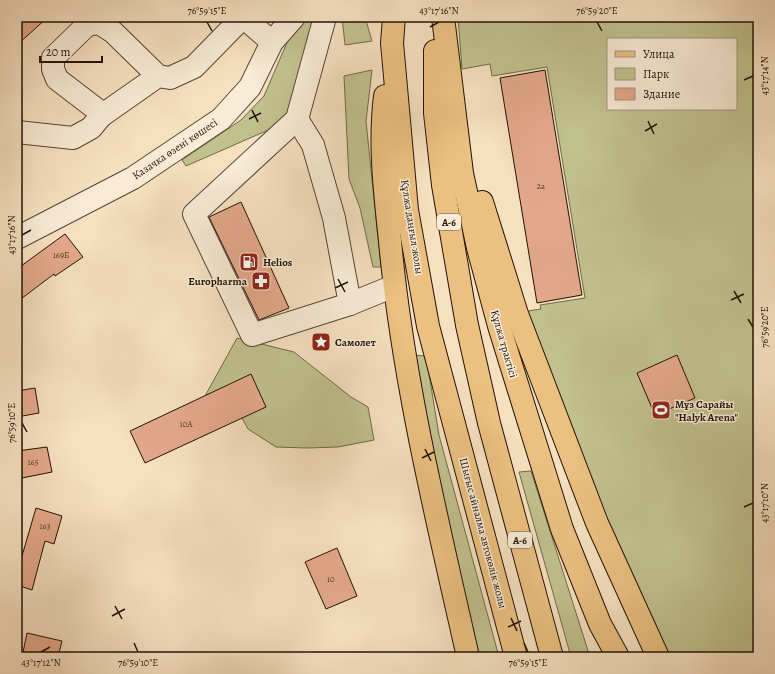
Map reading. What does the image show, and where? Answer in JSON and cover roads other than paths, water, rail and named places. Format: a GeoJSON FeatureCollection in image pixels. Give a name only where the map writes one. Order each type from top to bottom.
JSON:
{"type":"FeatureCollection","features":[{"type":"Feature","properties":{"kind":"main road","name":"Құлжа даңғыл жолы"},"geometry":{"type":"LineString","coordinates":[[394,17],[392,43],[407,210],[428,326],[456,432]]}},
{"type":"Feature","properties":{"kind":"main road","name":"A-6"},"geometry":{"type":"LineString","coordinates":[[437,17],[435,113],[443,184],[467,325],[489,423],[552,657]]}},
{"type":"Feature","properties":{"kind":"main road","name":"Құлжа трактісі"},"geometry":{"type":"LineString","coordinates":[[443,17],[462,173],[478,248],[498,326],[562,529],[600,624],[618,657]]}},
{"type":"Feature","properties":{"kind":"main road"},"geometry":{"type":"LineString","coordinates":[[392,43],[383,111],[383,174],[394,286],[400,333],[425,466],[468,657]]}},
{"type":"Feature","properties":{"kind":"main road"},"geometry":{"type":"LineString","coordinates":[[454,101],[477,186],[520,321],[597,522],[658,657]]}},
{"type":"Feature","properties":{"kind":"main road","name":"Шығыс айналма автокөлік жолы"},"geometry":{"type":"LineString","coordinates":[[456,432],[516,657]]}},
{"type":"Feature","properties":{"kind":"street"},"geometry":{"type":"LineString","coordinates":[[101,116],[100,112],[57,79],[53,69],[53,58],[87,26],[99,23],[112,32],[158,76],[170,78],[194,67],[243,17],[272,42]]}},
{"type":"Feature","properties":{"kind":"street","name":"Казачка өзені көшесі"},"geometry":{"type":"LineString","coordinates":[[17,238],[133,178],[221,118],[250,87],[272,42],[294,17]]}},
{"type":"Feature","properties":{"kind":"street"},"geometry":{"type":"LineString","coordinates":[[325,17],[297,119],[194,214],[252,335],[350,304],[394,286]]}},
{"type":"Feature","properties":{"kind":"street"},"geometry":{"type":"LineString","coordinates":[[17,132],[72,138],[91,128],[101,116],[158,76]]}},
{"type":"Feature","properties":{"kind":"street"},"geometry":{"type":"LineString","coordinates":[[297,119],[313,145],[334,218],[350,304]]}},
{"type":"Feature","properties":{"kind":"place","name":"Helios"},"geometry":{"type":"Point","coordinates":[249,262]}},
{"type":"Feature","properties":{"kind":"place","name":"Europharma"},"geometry":{"type":"Point","coordinates":[261,281]}},
{"type":"Feature","properties":{"kind":"place","name":"Самолет"},"geometry":{"type":"Point","coordinates":[321,342]}},
{"type":"Feature","properties":{"kind":"place","name":"Мұз Сарайы \"Halyk Arena\""},"geometry":{"type":"Point","coordinates":[661,410]}}]}
